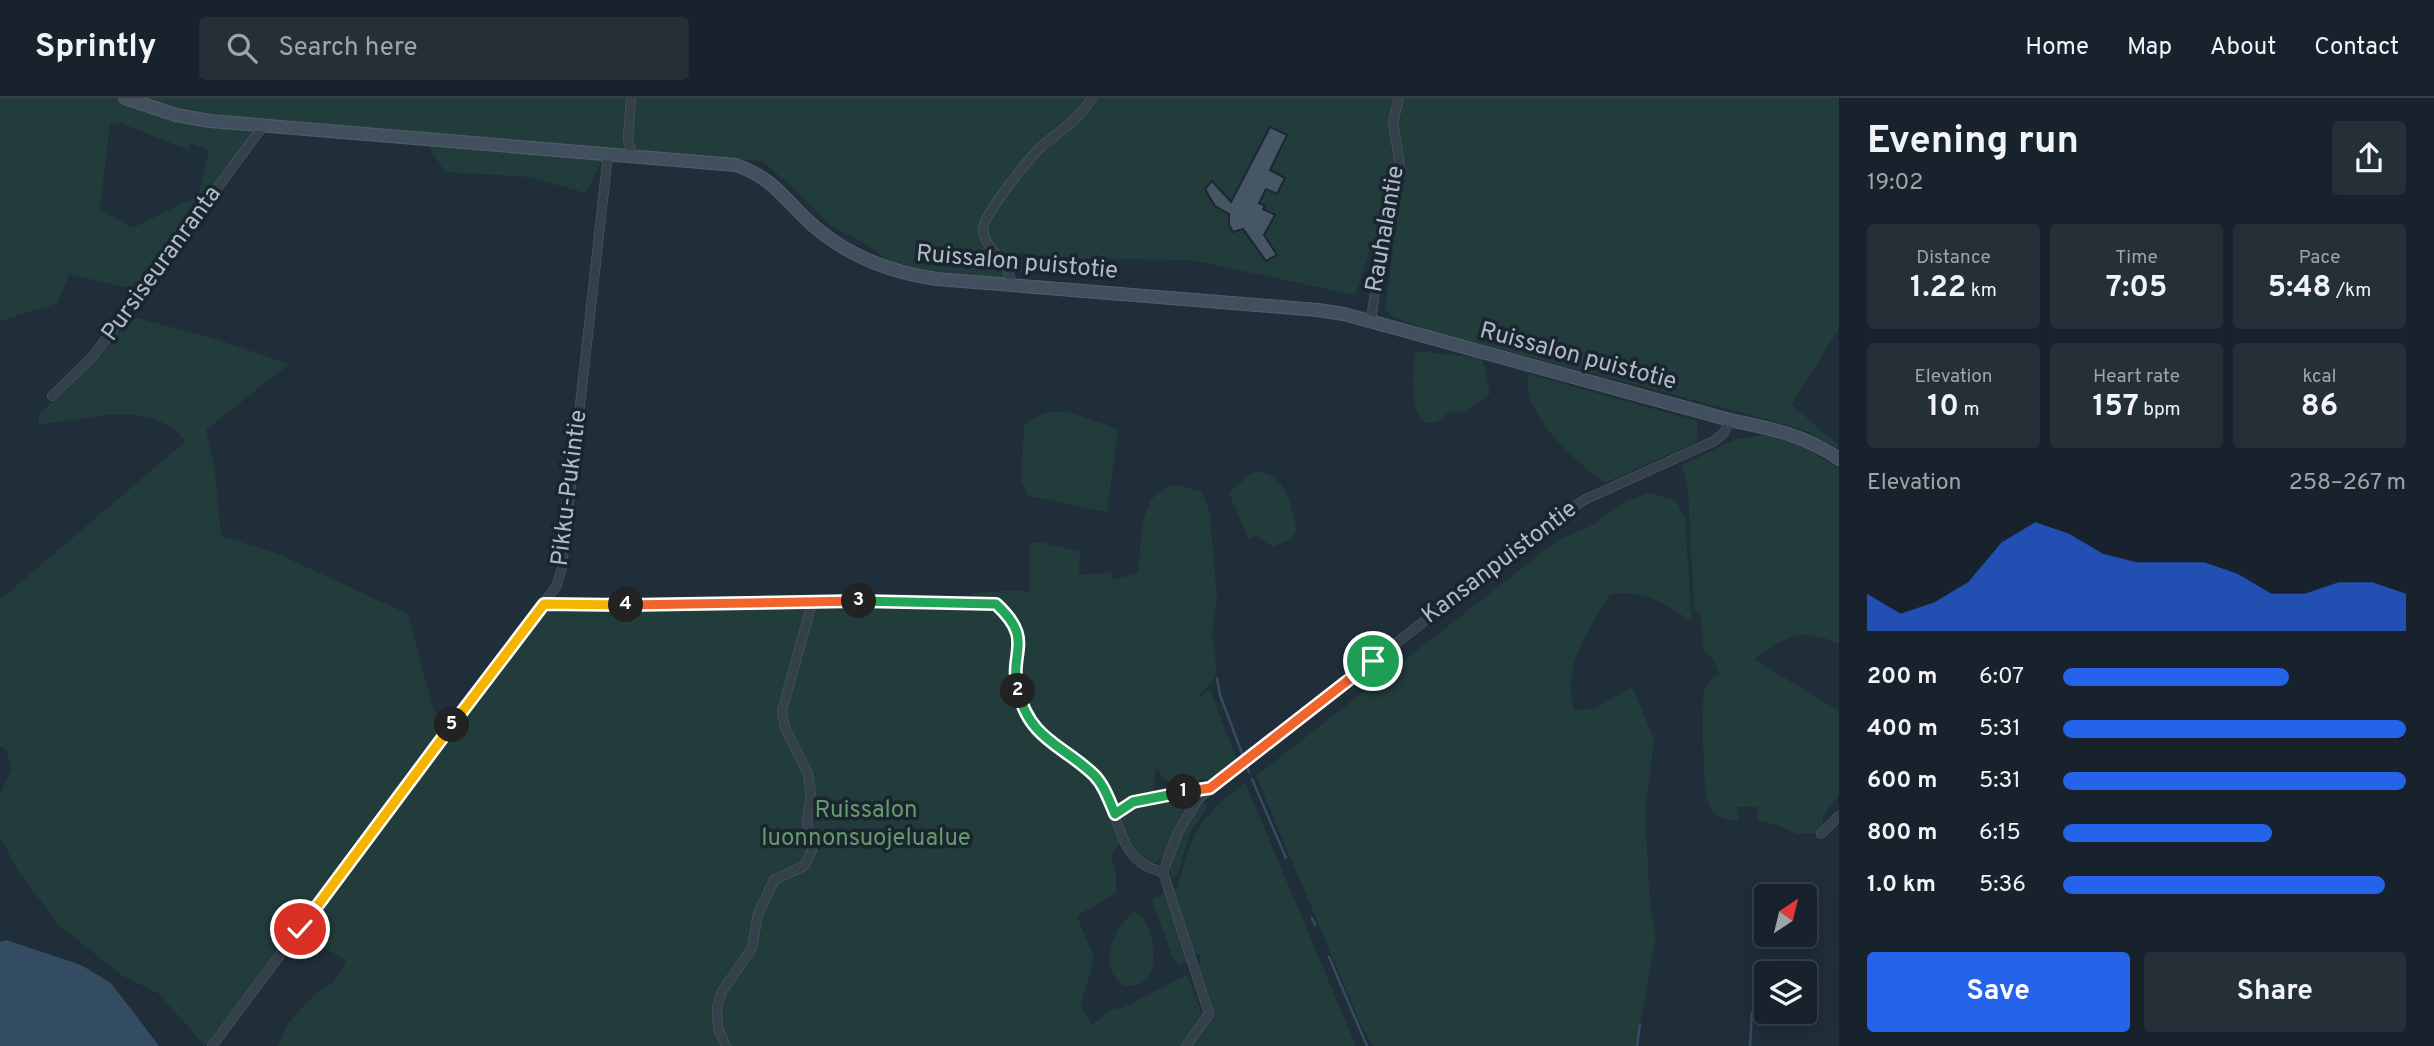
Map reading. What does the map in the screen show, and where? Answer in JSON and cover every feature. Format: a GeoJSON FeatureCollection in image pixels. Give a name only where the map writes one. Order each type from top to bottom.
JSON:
{"type":"FeatureCollection","features":[{"type":"Feature","properties":{"kind":"street","name":"Ruissalon puistotie"},"geometry":{"type":"LineString","coordinates":[[125,98],[192,119],[722,162],[757,173],[776,186],[803,216],[831,239],[863,259],[897,272],[937,279],[1318,310],[1371,320],[1807,439],[1839,459]]}},
{"type":"Feature","properties":{"kind":"street"},"geometry":{"type":"LineString","coordinates":[[631,98],[628,139],[632,156]]}},
{"type":"Feature","properties":{"kind":"street"},"geometry":{"type":"LineString","coordinates":[[1011,285],[1007,266],[984,237],[984,219],[1036,153],[1071,125],[1092,98]]}},
{"type":"Feature","properties":{"kind":"street","name":"Rauhalantie"},"geometry":{"type":"LineString","coordinates":[[1371,320],[1380,258],[1400,166],[1393,122],[1399,98]]}},
{"type":"Feature","properties":{"kind":"street","name":"Pursiseuranranta"},"geometry":{"type":"LineString","coordinates":[[52,396],[93,356],[263,126]]}},
{"type":"Feature","properties":{"kind":"street","name":"Pikku-Pukintie"},"geometry":{"type":"LineString","coordinates":[[212,1046],[544,604],[556,584],[562,567],[608,154]]}},
{"type":"Feature","properties":{"kind":"street","name":"Kansanpuistontie"},"geometry":{"type":"LineString","coordinates":[[1163,872],[1185,818],[1210,788],[1557,517],[1586,499],[1714,441],[1724,433],[1730,420]]}},
{"type":"Feature","properties":{"kind":"street"},"geometry":{"type":"LineString","coordinates":[[544,604],[902,601],[996,604],[1010,617],[1018,630],[1019,661],[1016,681],[1028,717],[1055,748],[1102,784],[1115,814],[1121,839],[1133,856],[1149,867],[1163,872],[1209,1014],[1186,1046]]}},
{"type":"Feature","properties":{"kind":"street"},"geometry":{"type":"LineString","coordinates":[[726,1046],[718,1028],[717,1008],[721,993],[752,948],[758,914],[774,880],[804,866],[812,850],[807,822],[811,788],[808,774],[785,728],[782,711],[812,603]]}},
{"type":"Feature","properties":{"kind":"street"},"geometry":{"type":"LineString","coordinates":[[1115,814],[1133,802],[1149,797],[1210,788]]}},
{"type":"Feature","properties":{"kind":"street"},"geometry":{"type":"LineString","coordinates":[[1821,834],[1839,816]]}},
{"type":"Feature","properties":{"kind":"green space"},"geometry":{"type":"Polygon","coordinates":[[[0,98],[1839,98],[1839,329],[1791,404],[1838,445],[1839,449],[1809,432],[1781,423],[1431,331],[1394,317],[1385,310],[1393,248],[1390,244],[1372,243],[1355,295],[1191,260],[1037,258],[1021,252],[1008,278],[913,269],[891,264],[869,246],[831,226],[762,161],[635,151],[600,165],[586,193],[529,177],[445,172],[419,132],[257,121],[250,131],[251,135],[137,290],[69,274],[58,303],[0,321],[0,98]],[[120,123],[110,124],[100,209],[132,228],[198,196],[209,151],[190,143],[189,150],[120,123]]]}},
{"type":"Feature","properties":{"kind":"green space"},"geometry":{"type":"Polygon","coordinates":[[[129,316],[206,336],[289,364],[206,430],[215,470],[221,536],[276,553],[408,614],[434,712],[450,724],[205,1046],[158,993],[121,975],[59,925],[18,871],[0,837],[0,794],[12,769],[6,750],[0,746],[0,600],[186,441],[170,427],[135,415],[117,414],[39,424],[39,415],[87,368],[129,316]]]}},
{"type":"Feature","properties":{"kind":"green space"},"geometry":{"type":"Polygon","coordinates":[[[1415,351],[1482,358],[1490,394],[1462,413],[1453,411],[1436,422],[1424,422],[1415,405],[1413,393],[1415,351]]]}},
{"type":"Feature","properties":{"kind":"green space"},"geometry":{"type":"Polygon","coordinates":[[[1529,374],[1697,421],[1698,439],[1695,443],[1605,483],[1566,450],[1541,420],[1532,404],[1528,389],[1529,374]]]}},
{"type":"Feature","properties":{"kind":"green space"},"geometry":{"type":"Polygon","coordinates":[[[1047,412],[1067,412],[1118,429],[1107,512],[1028,496],[1021,479],[1024,427],[1029,420],[1047,412]]]}},
{"type":"Feature","properties":{"kind":"green space"},"geometry":{"type":"Polygon","coordinates":[[[1765,435],[1807,448],[1839,469],[1839,644],[1814,636],[1794,636],[1754,659],[1839,711],[1839,794],[1823,817],[1823,829],[1817,833],[1797,834],[1777,825],[1758,821],[1758,807],[1737,807],[1739,821],[1722,818],[1710,807],[1705,787],[1704,691],[1710,679],[1720,675],[1713,659],[1704,653],[1700,613],[1694,610],[1688,491],[1682,465],[1736,439],[1765,435]]]}},
{"type":"Feature","properties":{"kind":"green space"},"geometry":{"type":"Polygon","coordinates":[[[1257,471],[1267,474],[1281,485],[1290,502],[1297,530],[1292,538],[1273,547],[1256,536],[1248,539],[1229,493],[1257,471]]]}},
{"type":"Feature","properties":{"kind":"green space","name":"Ruissalon luonnonsuojelualue"},"geometry":{"type":"Polygon","coordinates":[[[1177,485],[1202,492],[1210,513],[1217,598],[1212,633],[1217,671],[1213,681],[1193,701],[1210,689],[1238,763],[1209,784],[1203,778],[1188,784],[1163,779],[1156,765],[1153,793],[1121,803],[1106,800],[1120,841],[1111,857],[1116,872],[1116,893],[1077,916],[1094,958],[1081,1005],[1092,1025],[1115,1007],[1118,1010],[1187,975],[1202,1014],[1211,1011],[1196,964],[1202,961],[1199,954],[1193,953],[1172,891],[1178,887],[1188,851],[1200,827],[1217,806],[1245,782],[1356,1046],[278,1046],[288,1023],[319,991],[333,983],[346,961],[303,934],[536,619],[546,612],[971,601],[974,593],[1018,590],[1030,593],[1029,544],[1041,542],[1080,552],[1079,575],[1112,572],[1112,580],[1138,573],[1144,518],[1148,506],[1164,489],[1177,485]]]}},
{"type":"Feature","properties":{"kind":"green space"},"geometry":{"type":"Polygon","coordinates":[[[1649,493],[1676,500],[1685,519],[1692,622],[1653,599],[1632,593],[1610,595],[1585,636],[1571,679],[1574,710],[1596,708],[1632,687],[1654,739],[1645,813],[1650,902],[1656,938],[1636,1046],[1373,1046],[1361,1025],[1256,776],[1558,540],[1593,525],[1622,503],[1649,493]]]}},
{"type":"Feature","properties":{"kind":"green space"},"geometry":{"type":"Polygon","coordinates":[[[1197,794],[1183,814],[1162,859],[1152,863],[1145,861],[1132,850],[1123,834],[1123,818],[1127,812],[1150,801],[1197,794]]]}},
{"type":"Feature","properties":{"kind":"green space"},"geometry":{"type":"Polygon","coordinates":[[[1203,801],[1207,808],[1190,833],[1177,875],[1169,879],[1170,863],[1179,836],[1187,820],[1203,801]]]}},
{"type":"Feature","properties":{"kind":"green space"},"geometry":{"type":"Polygon","coordinates":[[[1165,891],[1188,960],[1181,966],[1174,961],[1152,900],[1165,891]]]}},
{"type":"Feature","properties":{"kind":"green space"},"geometry":{"type":"Polygon","coordinates":[[[1135,912],[1141,915],[1149,929],[1153,964],[1150,975],[1140,984],[1125,986],[1116,979],[1111,970],[1111,948],[1120,927],[1135,912]]]}},
{"type":"Feature","properties":{"kind":"water"},"geometry":{"type":"Polygon","coordinates":[[[6,940],[81,965],[111,983],[159,1046],[0,1046],[0,942],[6,940]]]}},
{"type":"Feature","properties":{"kind":"building"},"geometry":{"type":"Polygon","coordinates":[[[1270,127],[1287,135],[1270,170],[1285,178],[1277,194],[1266,189],[1259,203],[1265,206],[1263,209],[1275,215],[1264,235],[1277,255],[1266,261],[1243,229],[1233,232],[1229,225],[1229,214],[1215,206],[1205,189],[1212,181],[1231,202],[1270,127]]]}},
{"type":"Feature","properties":{"kind":"waterway"},"geometry":{"type":"LineString","coordinates":[[1217,678],[1220,695],[1243,756]]}},
{"type":"Feature","properties":{"kind":"waterway"},"geometry":{"type":"LineString","coordinates":[[1246,764],[1249,772]]}},
{"type":"Feature","properties":{"kind":"waterway"},"geometry":{"type":"LineString","coordinates":[[1252,779],[1286,858]]}},
{"type":"Feature","properties":{"kind":"waterway"},"geometry":{"type":"LineString","coordinates":[[1312,918],[1315,925]]}},
{"type":"Feature","properties":{"kind":"waterway"},"geometry":{"type":"LineString","coordinates":[[1329,957],[1367,1046]]}},
{"type":"Feature","properties":{"kind":"waterway"},"geometry":{"type":"LineString","coordinates":[[1750,1046],[1752,1012]]}},
{"type":"Feature","properties":{"kind":"waterway"},"geometry":{"type":"LineString","coordinates":[[1637,1046],[1640,1025]]}},
{"type":"Feature","properties":{"kind":"route"},"geometry":{"type":"LineString","coordinates":[[300,929],[544,604],[761,605],[876,601],[996,604],[1010,617],[1018,630],[1019,661],[1016,681],[1020,701],[1028,717],[1055,748],[1095,776],[1102,784],[1115,814],[1133,802],[1149,797],[1210,788],[1373,661]]}}]}
